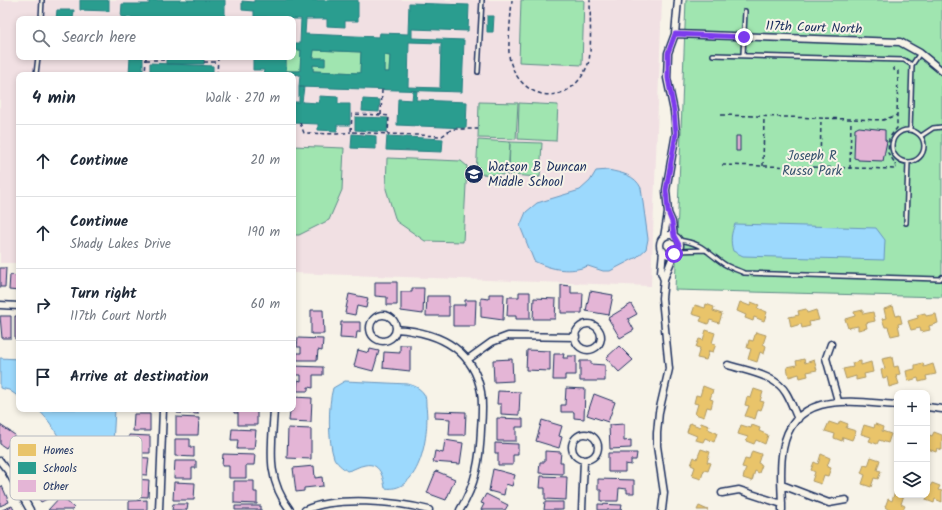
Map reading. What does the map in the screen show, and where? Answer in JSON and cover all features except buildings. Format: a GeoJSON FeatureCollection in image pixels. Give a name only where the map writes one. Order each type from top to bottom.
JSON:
{"type":"FeatureCollection","features":[{"type":"Feature","properties":{"kind":"street"},"geometry":{"type":"LineString","coordinates":[[664,280],[661,272],[663,251],[660,244],[664,237],[668,212],[666,190],[676,133],[668,78],[668,53],[675,34],[678,0]]}},
{"type":"Feature","properties":{"kind":"street","name":"117th Court North"},"geometry":{"type":"LineString","coordinates":[[675,34],[900,42],[920,53],[942,70]]}},
{"type":"Feature","properties":{"kind":"street"},"geometry":{"type":"LineString","coordinates":[[662,510],[664,493],[657,446],[657,433],[659,412],[669,368],[663,319],[664,280],[679,245],[668,212]]}},
{"type":"Feature","properties":{"kind":"street"},"geometry":{"type":"LineString","coordinates":[[664,237],[669,235],[676,238]]}},
{"type":"Feature","properties":{"kind":"street"},"geometry":{"type":"LineString","coordinates":[[663,251],[668,254],[676,252]]}},
{"type":"Feature","properties":{"kind":"street"},"geometry":{"type":"LineString","coordinates":[[0,305],[16,306]]}},
{"type":"Feature","properties":{"kind":"street"},"geometry":{"type":"LineString","coordinates":[[384,316],[392,319],[396,329],[393,337],[389,340],[380,341],[373,337],[370,326],[376,318],[384,316]]}},
{"type":"Feature","properties":{"kind":"street"},"geometry":{"type":"LineString","coordinates":[[590,324],[598,328],[601,336],[598,345],[590,350],[586,350],[578,345],[576,337],[577,331],[581,326],[590,324]]}},
{"type":"Feature","properties":{"kind":"street"},"geometry":{"type":"LineString","coordinates":[[396,329],[416,331],[438,337],[452,345],[467,360],[473,370],[481,391],[480,456],[475,481],[460,510]]}},
{"type":"Feature","properties":{"kind":"street"},"geometry":{"type":"LineString","coordinates":[[467,360],[492,342],[508,336],[576,337]]}},
{"type":"Feature","properties":{"kind":"street"},"geometry":{"type":"LineString","coordinates":[[831,344],[826,358],[838,401]]}},
{"type":"Feature","properties":{"kind":"street"},"geometry":{"type":"LineString","coordinates":[[728,365],[770,379],[779,384],[786,393],[798,419]]}},
{"type":"Feature","properties":{"kind":"street"},"geometry":{"type":"LineString","coordinates":[[722,493],[738,490],[782,507],[783,448],[789,431],[798,419],[814,407],[838,401],[894,405]]}},
{"type":"Feature","properties":{"kind":"street"},"geometry":{"type":"LineString","coordinates":[[930,407],[942,409]]}},
{"type":"Feature","properties":{"kind":"street"},"geometry":{"type":"LineString","coordinates":[[159,510],[163,412]]}},
{"type":"Feature","properties":{"kind":"street"},"geometry":{"type":"LineString","coordinates":[[274,412],[272,474],[277,489],[290,510]]}},
{"type":"Feature","properties":{"kind":"street"},"geometry":{"type":"LineString","coordinates":[[586,434],[596,441],[597,450],[591,458],[584,460],[574,455],[572,445],[577,437],[586,434]]}},
{"type":"Feature","properties":{"kind":"street"},"geometry":{"type":"LineString","coordinates":[[582,510],[584,460]]}},
{"type":"Feature","properties":{"kind":"street"},"geometry":{"type":"LineString","coordinates":[[0,461],[10,475]]}},
{"type":"Feature","properties":{"kind":"street"},"geometry":{"type":"LineString","coordinates":[[782,485],[829,504],[846,500]]}},
{"type":"Feature","properties":{"kind":"street"},"geometry":{"type":"LineString","coordinates":[[24,500],[30,510]]}},
{"type":"Feature","properties":{"kind":"street"},"geometry":{"type":"LineString","coordinates":[[305,510],[316,505],[338,502],[405,505],[429,510]]}},
{"type":"Feature","properties":{"kind":"lane"},"geometry":{"type":"LineString","coordinates":[[41,16],[42,0]]}},
{"type":"Feature","properties":{"kind":"lane"},"geometry":{"type":"LineString","coordinates":[[478,72],[482,0]]}},
{"type":"Feature","properties":{"kind":"lane"},"geometry":{"type":"LineString","coordinates":[[743,56],[745,11]]}},
{"type":"Feature","properties":{"kind":"lane"},"geometry":{"type":"LineString","coordinates":[[910,130],[912,65],[920,53]]}},
{"type":"Feature","properties":{"kind":"lane"},"geometry":{"type":"LineString","coordinates":[[713,55],[904,60],[912,65]]}},
{"type":"Feature","properties":{"kind":"lane"},"geometry":{"type":"LineString","coordinates":[[36,72],[38,60]]}},
{"type":"Feature","properties":{"kind":"lane"},"geometry":{"type":"LineString","coordinates":[[921,136],[933,128],[942,126]]}},
{"type":"Feature","properties":{"kind":"lane"},"geometry":{"type":"LineString","coordinates":[[910,130],[921,136],[925,147],[923,154],[918,159],[908,162],[899,160],[894,155],[891,148],[895,135],[901,131],[910,130]]}},
{"type":"Feature","properties":{"kind":"lane"},"geometry":{"type":"LineString","coordinates":[[906,223],[908,162]]}},
{"type":"Feature","properties":{"kind":"lane"},"geometry":{"type":"LineString","coordinates":[[676,238],[698,245],[724,264],[744,273],[940,279],[942,277]]}},
{"type":"Feature","properties":{"kind":"lane"},"geometry":{"type":"LineString","coordinates":[[676,252],[706,250]]}},
{"type":"Feature","properties":{"kind":"path"},"geometry":{"type":"LineString","coordinates":[[512,0],[509,59],[516,74],[528,88],[549,96],[566,91],[580,80],[589,62],[590,0]]}},
{"type":"Feature","properties":{"kind":"path"},"geometry":{"type":"LineString","coordinates":[[145,72],[146,60]]}},
{"type":"Feature","properties":{"kind":"path"},"geometry":{"type":"LineString","coordinates":[[204,62],[218,62],[217,72]]}},
{"type":"Feature","properties":{"kind":"path"},"geometry":{"type":"LineString","coordinates":[[722,165],[896,169],[895,163],[888,153],[889,138],[897,128],[898,115],[898,71],[894,70]]}},
{"type":"Feature","properties":{"kind":"path"},"geometry":{"type":"LineString","coordinates":[[381,115],[382,90]]}},
{"type":"Feature","properties":{"kind":"path"},"geometry":{"type":"LineString","coordinates":[[351,132],[352,114],[381,115],[389,116],[388,134]]}},
{"type":"Feature","properties":{"kind":"path"},"geometry":{"type":"LineString","coordinates":[[721,115],[884,120],[898,115]]}},
{"type":"Feature","properties":{"kind":"path"},"geometry":{"type":"LineString","coordinates":[[763,167],[764,116]]}},
{"type":"Feature","properties":{"kind":"path"},"geometry":{"type":"LineString","coordinates":[[820,168],[821,118]]}},
{"type":"Feature","properties":{"kind":"path"},"geometry":{"type":"LineString","coordinates":[[850,169],[851,119]]}},
{"type":"Feature","properties":{"kind":"path"},"geometry":{"type":"LineString","coordinates":[[300,123],[304,133],[337,134],[351,132],[442,136],[452,129],[478,129]]}},
{"type":"Feature","properties":{"kind":"shaded area","name":"Watson B Duncan Middle School"},"geometry":{"type":"Polygon","coordinates":[[[0,0],[662,0],[651,286],[296,273],[296,72],[16,72],[16,263],[0,263],[0,0]]]}},
{"type":"Feature","properties":{"kind":"green space"},"geometry":{"type":"Polygon","coordinates":[[[521,0],[584,0],[582,65],[519,62],[521,0]]]}},
{"type":"Feature","properties":{"kind":"green space","name":"Joseph R Russo Park"},"geometry":{"type":"Polygon","coordinates":[[[686,0],[942,0],[942,297],[675,290],[686,0]]]}},
{"type":"Feature","properties":{"kind":"green space"},"geometry":{"type":"Polygon","coordinates":[[[296,50],[301,50],[300,71],[286,71],[286,60],[296,60],[296,50]]]}},
{"type":"Feature","properties":{"kind":"green space"},"geometry":{"type":"Polygon","coordinates":[[[314,50],[361,52],[360,73],[313,71],[313,65],[325,65],[325,58],[313,58],[314,50]]]}},
{"type":"Feature","properties":{"kind":"green space"},"geometry":{"type":"Polygon","coordinates":[[[384,55],[390,56],[389,72],[384,72],[384,55]]]}},
{"type":"Feature","properties":{"kind":"green space"},"geometry":{"type":"Polygon","coordinates":[[[479,102],[518,103],[516,139],[478,138],[479,102]]]}},
{"type":"Feature","properties":{"kind":"green space"},"geometry":{"type":"Polygon","coordinates":[[[519,103],[558,105],[556,141],[518,139],[519,103]]]}},
{"type":"Feature","properties":{"kind":"green space"},"geometry":{"type":"Polygon","coordinates":[[[478,140],[510,142],[508,175],[476,174],[478,140]]]}},
{"type":"Feature","properties":{"kind":"green space"},"geometry":{"type":"Polygon","coordinates":[[[510,142],[542,143],[540,177],[509,175],[510,142]]]}},
{"type":"Feature","properties":{"kind":"green space"},"geometry":{"type":"Polygon","coordinates":[[[296,146],[344,148],[342,190],[329,220],[299,235],[296,235],[296,146]]]}},
{"type":"Feature","properties":{"kind":"green space"},"geometry":{"type":"Polygon","coordinates":[[[387,158],[461,161],[467,166],[463,242],[425,241],[396,221],[386,189],[387,158]]]}},
{"type":"Feature","properties":{"kind":"water"},"geometry":{"type":"Polygon","coordinates":[[[608,170],[632,177],[641,188],[648,239],[646,249],[637,257],[610,271],[603,271],[588,266],[561,270],[548,267],[534,261],[520,226],[526,212],[537,203],[580,190],[590,181],[596,171],[608,170]]]}},
{"type":"Feature","properties":{"kind":"water"},"geometry":{"type":"Polygon","coordinates":[[[735,224],[876,228],[885,240],[884,260],[743,256],[733,251],[731,244],[731,237],[735,224]]]}},
{"type":"Feature","properties":{"kind":"water"},"geometry":{"type":"Polygon","coordinates":[[[0,358],[16,359],[16,395],[9,390],[0,388],[0,358]]]}},
{"type":"Feature","properties":{"kind":"water"},"geometry":{"type":"Polygon","coordinates":[[[345,381],[408,384],[415,386],[425,395],[427,417],[426,430],[420,459],[415,471],[407,481],[397,487],[385,488],[380,471],[374,466],[365,465],[347,471],[338,464],[334,458],[330,433],[331,395],[333,388],[345,381]]]}},
{"type":"Feature","properties":{"kind":"water"},"geometry":{"type":"Polygon","coordinates":[[[40,412],[115,412],[114,436],[58,436],[40,412]]]}},
{"type":"Feature","properties":{"kind":"place","name":"Watson B Duncan Middle School"},"geometry":{"type":"Point","coordinates":[474,174]}},
{"type":"Feature","properties":{"kind":"route"},"geometry":{"type":"LineString","coordinates":[[674,254],[679,248],[679,242],[674,236],[672,222],[668,212],[666,190],[669,164],[676,133],[668,78],[668,53],[675,34],[744,37]]}}]}
